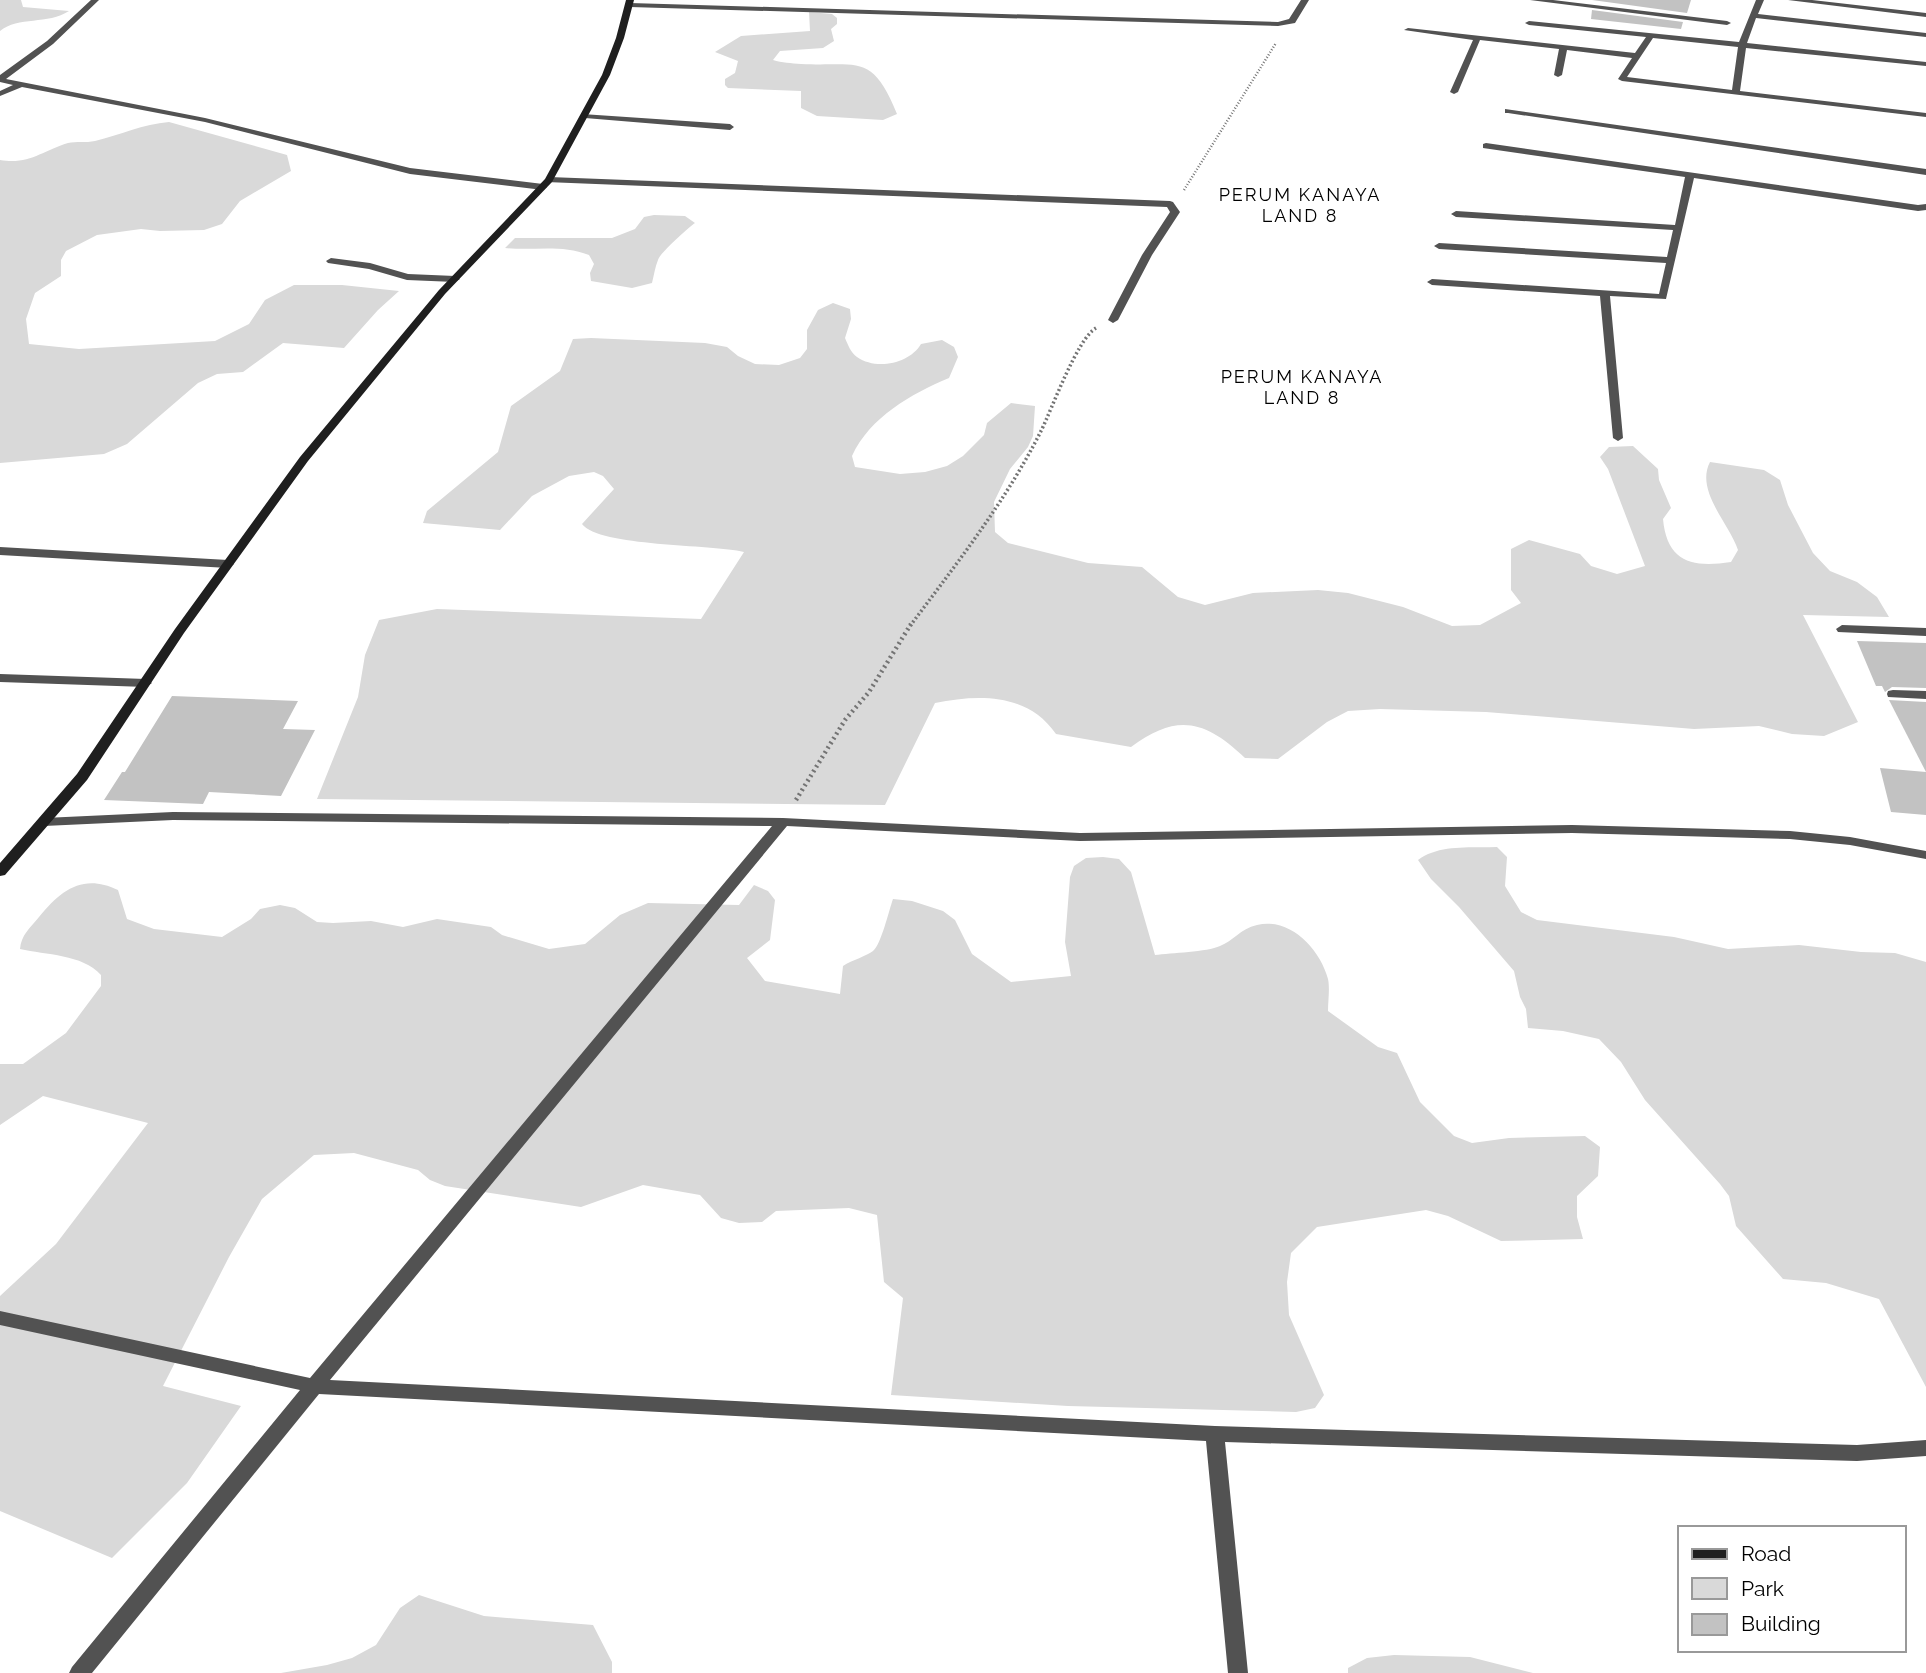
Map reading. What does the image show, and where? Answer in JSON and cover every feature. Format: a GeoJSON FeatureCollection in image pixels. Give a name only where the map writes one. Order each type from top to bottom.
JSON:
{"type":"FeatureCollection","features":[{"type":"Feature","properties":{"kind":"main road"},"geometry":{"type":"LineString","coordinates":[[0,872],[82,777],[228,564],[304,459],[455,279],[546,183],[606,75],[630,3]]}},
{"type":"Feature","properties":{"kind":"street"},"geometry":{"type":"LineString","coordinates":[[0,79],[40,53],[67,30],[95,0]]}},
{"type":"Feature","properties":{"kind":"street"},"geometry":{"type":"LineString","coordinates":[[900,13],[901,0]]}},
{"type":"Feature","properties":{"kind":"street"},"geometry":{"type":"LineString","coordinates":[[630,3],[1284,23],[1292,21],[1305,0]]}},
{"type":"Feature","properties":{"kind":"street"},"geometry":{"type":"LineString","coordinates":[[1534,0],[1727,23]]}},
{"type":"Feature","properties":{"kind":"street"},"geometry":{"type":"LineString","coordinates":[[1736,91],[1742,45],[1760,0]]}},
{"type":"Feature","properties":{"kind":"street"},"geometry":{"type":"LineString","coordinates":[[1792,0],[1926,15]]}},
{"type":"Feature","properties":{"kind":"street"},"geometry":{"type":"LineString","coordinates":[[1754,16],[1926,36]]}},
{"type":"Feature","properties":{"kind":"street"},"geometry":{"type":"LineString","coordinates":[[1529,23],[1926,64]]}},
{"type":"Feature","properties":{"kind":"street"},"geometry":{"type":"LineString","coordinates":[[1408,30],[1638,56]]}},
{"type":"Feature","properties":{"kind":"street"},"geometry":{"type":"LineString","coordinates":[[1651,35],[1622,79],[1926,115]]}},
{"type":"Feature","properties":{"kind":"street"},"geometry":{"type":"LineString","coordinates":[[1454,92],[1478,37]]}},
{"type":"Feature","properties":{"kind":"street"},"geometry":{"type":"LineString","coordinates":[[1558,75],[1564,46]]}},
{"type":"Feature","properties":{"kind":"street"},"geometry":{"type":"LineString","coordinates":[[0,79],[205,120],[410,171],[546,183],[1170,204],[1175,212],[1147,255],[1113,320]]}},
{"type":"Feature","properties":{"kind":"street"},"geometry":{"type":"LineString","coordinates":[[0,94],[22,84]]}},
{"type":"Feature","properties":{"kind":"street"},"geometry":{"type":"LineString","coordinates":[[1508,111],[1926,172]]}},
{"type":"Feature","properties":{"kind":"street"},"geometry":{"type":"LineString","coordinates":[[585,116],[730,127]]}},
{"type":"Feature","properties":{"kind":"street"},"geometry":{"type":"LineString","coordinates":[[1486,146],[1926,207]]}},
{"type":"Feature","properties":{"kind":"street"},"geometry":{"type":"LineString","coordinates":[[1432,282],[1663,297],[1690,176]]}},
{"type":"Feature","properties":{"kind":"street"},"geometry":{"type":"LineString","coordinates":[[1456,214],[1679,228]]}},
{"type":"Feature","properties":{"kind":"street"},"geometry":{"type":"LineString","coordinates":[[1439,246],[1671,260]]}},
{"type":"Feature","properties":{"kind":"street"},"geometry":{"type":"LineString","coordinates":[[331,261],[370,266],[407,277],[455,279]]}},
{"type":"Feature","properties":{"kind":"street"},"geometry":{"type":"LineString","coordinates":[[1605,293],[1618,438]]}},
{"type":"Feature","properties":{"kind":"street"},"geometry":{"type":"LineString","coordinates":[[0,551],[228,564]]}},
{"type":"Feature","properties":{"kind":"street"},"geometry":{"type":"LineString","coordinates":[[1842,629],[1926,632]]}},
{"type":"Feature","properties":{"kind":"street"},"geometry":{"type":"LineString","coordinates":[[0,678],[145,683]]}},
{"type":"Feature","properties":{"kind":"street"},"geometry":{"type":"LineString","coordinates":[[1893,694],[1926,695]]}},
{"type":"Feature","properties":{"kind":"street"},"geometry":{"type":"LineString","coordinates":[[44,822],[173,816],[783,822],[1080,837],[1572,829],[1790,835],[1850,841],[1926,855]]}},
{"type":"Feature","properties":{"kind":"street"},"geometry":{"type":"LineString","coordinates":[[79,1673],[783,822]]}},
{"type":"Feature","properties":{"kind":"street"},"geometry":{"type":"LineString","coordinates":[[0,1318],[314,1386],[1215,1434],[1857,1453],[1926,1448]]}},
{"type":"Feature","properties":{"kind":"street"},"geometry":{"type":"LineString","coordinates":[[1215,1434],[1238,1673]]}},
{"type":"Feature","properties":{"kind":"path"},"geometry":{"type":"LineString","coordinates":[[1170,204],[1186,188],[1238,106],[1284,30],[1284,23]]}},
{"type":"Feature","properties":{"kind":"path"},"geometry":{"type":"LineString","coordinates":[[783,822],[845,720],[869,692],[907,629],[983,529],[1040,433],[1091,331],[1113,320]]}},
{"type":"Feature","properties":{"kind":"green space"},"geometry":{"type":"Polygon","coordinates":[[[0,0],[21,0],[23,7],[69,11],[52,18],[7,26],[0,31],[0,0]]]}},
{"type":"Feature","properties":{"kind":"green space"},"geometry":{"type":"Polygon","coordinates":[[[809,12],[832,14],[837,18],[837,24],[831,29],[834,41],[823,48],[780,51],[773,60],[861,67],[879,80],[897,114],[883,120],[817,116],[801,108],[801,91],[728,88],[725,85],[725,79],[735,73],[738,61],[715,52],[741,36],[810,31],[809,12]]]}},
{"type":"Feature","properties":{"kind":"green space"},"geometry":{"type":"Polygon","coordinates":[[[169,122],[287,155],[291,171],[240,201],[222,224],[204,230],[141,229],[97,235],[66,251],[61,260],[61,276],[35,293],[26,319],[29,344],[79,349],[215,341],[249,324],[265,300],[294,285],[342,285],[399,291],[344,348],[283,343],[243,372],[217,374],[198,383],[127,444],[104,454],[0,463],[0,160],[19,161],[68,143],[95,141],[141,127],[169,122]]]}},
{"type":"Feature","properties":{"kind":"green space"},"geometry":{"type":"Polygon","coordinates":[[[685,216],[695,223],[660,257],[652,283],[632,288],[591,281],[590,273],[594,264],[589,255],[558,249],[505,248],[515,238],[612,238],[635,229],[644,217],[685,216]]]}},
{"type":"Feature","properties":{"kind":"green space"},"geometry":{"type":"Polygon","coordinates":[[[833,303],[850,309],[851,319],[845,338],[853,353],[865,361],[874,364],[892,363],[909,356],[921,344],[942,340],[954,347],[958,357],[949,378],[906,399],[869,430],[852,456],[855,467],[900,474],[925,472],[947,466],[963,456],[984,435],[987,423],[1011,403],[1035,406],[1033,436],[1028,447],[1010,469],[994,502],[995,532],[1008,543],[1088,563],[1142,567],[1178,597],[1205,605],[1253,593],[1318,590],[1348,593],[1403,607],[1452,626],[1480,625],[1521,603],[1511,590],[1511,549],[1529,540],[1580,554],[1591,566],[1617,574],[1645,566],[1608,469],[1600,457],[1609,447],[1633,446],[1658,469],[1659,480],[1671,508],[1663,519],[1670,545],[1684,559],[1704,564],[1731,562],[1738,550],[1710,495],[1707,473],[1710,462],[1764,470],[1780,480],[1788,505],[1813,553],[1830,571],[1857,582],[1877,597],[1889,617],[1803,615],[1858,722],[1824,736],[1792,734],[1759,726],[1694,729],[1486,712],[1380,709],[1348,711],[1327,722],[1278,759],[1245,758],[1217,735],[1190,725],[1163,729],[1131,747],[1056,734],[1045,721],[1017,704],[1002,700],[969,698],[935,703],[885,805],[317,799],[358,697],[365,655],[379,620],[437,609],[701,619],[744,552],[632,541],[593,531],[582,524],[614,489],[603,476],[594,472],[569,476],[532,496],[500,530],[423,523],[427,511],[498,452],[511,406],[560,371],[573,339],[705,343],[727,347],[755,364],[779,365],[800,358],[807,349],[807,330],[818,310],[833,303]]]}},
{"type":"Feature","properties":{"kind":"green space"},"geometry":{"type":"Polygon","coordinates":[[[1497,847],[1507,857],[1505,886],[1521,912],[1537,920],[1674,937],[1728,949],[1799,945],[1895,953],[1926,962],[1926,1387],[1879,1299],[1826,1283],[1783,1279],[1736,1226],[1729,1196],[1720,1184],[1645,1100],[1621,1062],[1599,1039],[1563,1031],[1528,1028],[1526,1009],[1520,997],[1514,971],[1431,879],[1418,860],[1445,849],[1497,847]]]}},
{"type":"Feature","properties":{"kind":"green space"},"geometry":{"type":"Polygon","coordinates":[[[1086,858],[1119,859],[1131,872],[1155,955],[1214,948],[1257,925],[1281,926],[1302,938],[1324,968],[1329,983],[1328,1011],[1378,1047],[1397,1053],[1420,1102],[1454,1136],[1472,1143],[1509,1138],[1585,1136],[1600,1147],[1598,1176],[1577,1196],[1577,1217],[1583,1239],[1501,1241],[1448,1216],[1426,1210],[1317,1227],[1291,1253],[1287,1282],[1289,1315],[1324,1395],[1315,1408],[1296,1412],[1068,1406],[891,1395],[903,1298],[884,1282],[877,1215],[849,1208],[776,1211],[762,1222],[739,1223],[721,1218],[700,1195],[643,1185],[581,1207],[445,1186],[430,1180],[418,1170],[354,1153],[314,1155],[262,1199],[163,1386],[241,1406],[187,1483],[112,1558],[0,1511],[0,1296],[56,1244],[148,1123],[43,1096],[0,1125],[0,1064],[23,1064],[66,1033],[101,986],[101,975],[84,963],[63,956],[20,949],[29,928],[64,892],[83,884],[105,885],[118,890],[127,919],[154,929],[222,937],[251,919],[260,909],[280,905],[295,908],[317,922],[371,921],[403,927],[437,919],[491,927],[502,935],[549,949],[585,944],[620,915],[648,903],[739,905],[754,885],[768,891],[775,900],[770,940],[747,958],[765,981],[840,994],[843,966],[870,953],[876,947],[893,899],[912,901],[943,911],[955,920],[972,954],[1011,982],[1071,976],[1065,942],[1070,877],[1074,866],[1086,858]]]}},
{"type":"Feature","properties":{"kind":"green space"},"geometry":{"type":"Polygon","coordinates":[[[419,1595],[484,1616],[593,1625],[612,1662],[612,1673],[281,1673],[352,1658],[376,1645],[400,1608],[419,1595]]]}},
{"type":"Feature","properties":{"kind":"green space"},"geometry":{"type":"Polygon","coordinates":[[[1394,1655],[1470,1657],[1533,1673],[1348,1673],[1348,1668],[1367,1658],[1394,1655]]]}},
{"type":"Feature","properties":{"kind":"building"},"geometry":{"type":"Polygon","coordinates":[[[1592,0],[1691,0],[1687,13],[1592,0]]]}},
{"type":"Feature","properties":{"kind":"building"},"geometry":{"type":"Polygon","coordinates":[[[1592,10],[1683,22],[1681,29],[1591,19],[1592,10]]]}},
{"type":"Feature","properties":{"kind":"building"},"geometry":{"type":"Polygon","coordinates":[[[1857,641],[1926,643],[1926,688],[1892,687],[1885,692],[1882,686],[1876,686],[1857,641]]]}},
{"type":"Feature","properties":{"kind":"building"},"geometry":{"type":"Polygon","coordinates":[[[172,696],[298,701],[283,729],[315,730],[281,796],[209,792],[203,804],[104,800],[122,772],[125,772],[172,696]]]}},
{"type":"Feature","properties":{"kind":"building"},"geometry":{"type":"Polygon","coordinates":[[[1889,700],[1926,702],[1926,772],[1889,700]]]}},
{"type":"Feature","properties":{"kind":"building"},"geometry":{"type":"Polygon","coordinates":[[[1880,768],[1926,772],[1926,815],[1891,812],[1880,768]]]}},
{"type":"Feature","properties":{"kind":"district","name":"PERUM KANAYA LAND 8"},"geometry":{"type":"Point","coordinates":[1300,204]}},
{"type":"Feature","properties":{"kind":"district","name":"PERUM KANAYA LAND 8"},"geometry":{"type":"Point","coordinates":[1302,386]}}]}
